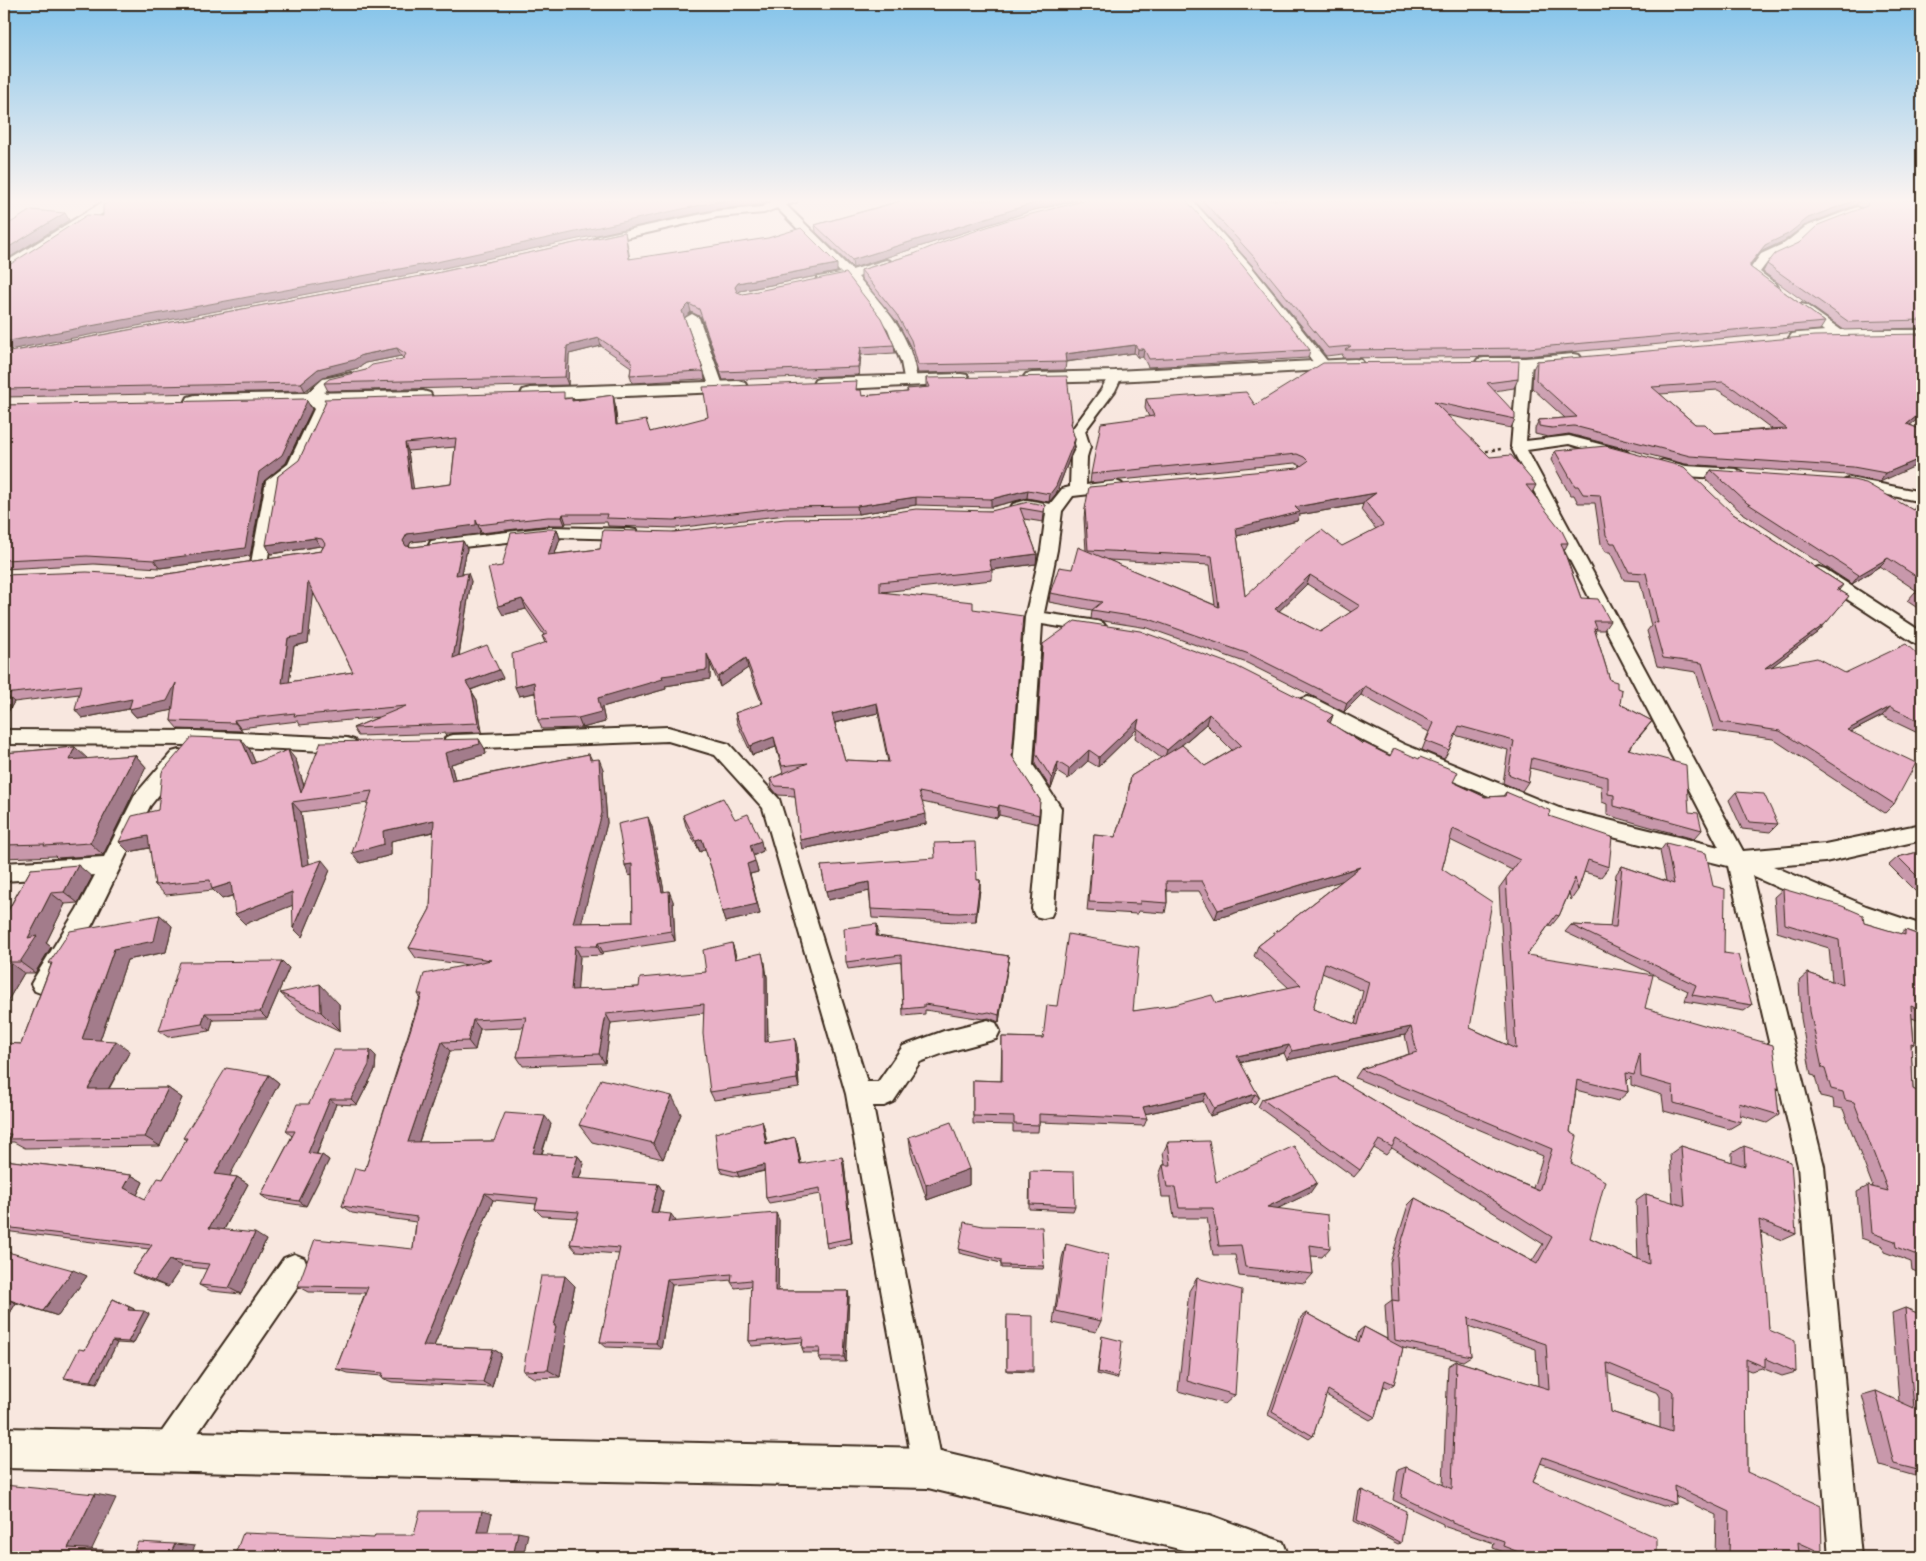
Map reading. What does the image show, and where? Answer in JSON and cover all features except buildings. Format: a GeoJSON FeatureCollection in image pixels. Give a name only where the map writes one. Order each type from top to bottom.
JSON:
{"type":"FeatureCollection","features":[{"type":"Feature","properties":{"kind":"street"},"geometry":{"type":"LineString","coordinates":[[848,273],[894,328],[908,362],[910,380]]}},
{"type":"Feature","properties":{"kind":"street"},"geometry":{"type":"LineString","coordinates":[[812,281],[857,273]]}},
{"type":"Feature","properties":{"kind":"street"},"geometry":{"type":"LineString","coordinates":[[1250,273],[1323,365]]}},
{"type":"Feature","properties":{"kind":"street"},"geometry":{"type":"LineString","coordinates":[[1753,273],[1840,335]]}},
{"type":"Feature","properties":{"kind":"street"},"geometry":{"type":"LineString","coordinates":[[692,318],[718,388]]}},
{"type":"Feature","properties":{"kind":"street"},"geometry":{"type":"LineString","coordinates":[[1780,340],[1840,335],[1922,335]]}},
{"type":"Feature","properties":{"kind":"street"},"geometry":{"type":"LineString","coordinates":[[1468,364],[1525,363],[1594,357]]}},
{"type":"Feature","properties":{"kind":"street"},"geometry":{"type":"LineString","coordinates":[[1525,363],[1518,447],[1737,860],[1810,1166],[1845,1557]]}},
{"type":"Feature","properties":{"kind":"street"},"geometry":{"type":"LineString","coordinates":[[1018,378],[1115,376],[1371,364]]}},
{"type":"Feature","properties":{"kind":"street"},"geometry":{"type":"LineString","coordinates":[[311,398],[328,382],[364,373]]}},
{"type":"Feature","properties":{"kind":"street"},"geometry":{"type":"LineString","coordinates":[[1078,490],[1079,457],[1083,447],[1078,431],[1108,391],[1115,376]]}},
{"type":"Feature","properties":{"kind":"street"},"geometry":{"type":"LineString","coordinates":[[804,385],[978,379]]}},
{"type":"Feature","properties":{"kind":"street"},"geometry":{"type":"LineString","coordinates":[[512,395],[756,386]]}},
{"type":"Feature","properties":{"kind":"street"},"geometry":{"type":"LineString","coordinates":[[174,402],[445,396]]}},
{"type":"Feature","properties":{"kind":"street"},"geometry":{"type":"LineString","coordinates":[[259,563],[274,481],[294,467],[321,409],[311,398]]}},
{"type":"Feature","properties":{"kind":"street"},"geometry":{"type":"LineString","coordinates":[[1518,447],[1569,440],[1632,457]]}},
{"type":"Feature","properties":{"kind":"street"},"geometry":{"type":"LineString","coordinates":[[1650,462],[1686,471],[1754,475]]}},
{"type":"Feature","properties":{"kind":"street"},"geometry":{"type":"LineString","coordinates":[[1686,471],[1706,491]]}},
{"type":"Feature","properties":{"kind":"street"},"geometry":{"type":"LineString","coordinates":[[1838,482],[1922,497]]}},
{"type":"Feature","properties":{"kind":"street"},"geometry":{"type":"LineString","coordinates":[[1043,909],[1051,808],[1023,766],[1034,618],[1049,550],[1054,510],[1068,492],[1128,485]]}},
{"type":"Feature","properties":{"kind":"street"},"geometry":{"type":"LineString","coordinates":[[1000,512],[1027,505],[1054,510]]}},
{"type":"Feature","properties":{"kind":"street"},"geometry":{"type":"LineString","coordinates":[[417,548],[551,532],[647,534]]}},
{"type":"Feature","properties":{"kind":"street"},"geometry":{"type":"LineString","coordinates":[[240,565],[276,560]]}},
{"type":"Feature","properties":{"kind":"street"},"geometry":{"type":"LineString","coordinates":[[1806,564],[1922,640]]}},
{"type":"Feature","properties":{"kind":"street"},"geometry":{"type":"LineString","coordinates":[[1034,618],[1112,630]]}},
{"type":"Feature","properties":{"kind":"street"},"geometry":{"type":"LineString","coordinates":[[1290,695],[1396,749],[1556,815],[1737,860],[1859,913],[1922,935]]}},
{"type":"Feature","properties":{"kind":"street"},"geometry":{"type":"LineString","coordinates":[[429,743],[668,734],[722,749],[772,805],[858,1094],[928,1468]]}},
{"type":"Feature","properties":{"kind":"street"},"geometry":{"type":"LineString","coordinates":[[4,736],[195,738],[350,745],[370,744]]}},
{"type":"Feature","properties":{"kind":"street"},"geometry":{"type":"LineString","coordinates":[[43,984],[85,916],[142,802],[195,738]]}},
{"type":"Feature","properties":{"kind":"street"},"geometry":{"type":"LineString","coordinates":[[1737,860],[1825,853],[1922,832]]}},
{"type":"Feature","properties":{"kind":"street"},"geometry":{"type":"LineString","coordinates":[[4,872],[110,865]]}},
{"type":"Feature","properties":{"kind":"street"},"geometry":{"type":"LineString","coordinates":[[858,1094],[884,1094],[912,1054],[944,1042],[988,1031]]}},
{"type":"Feature","properties":{"kind":"street"},"geometry":{"type":"LineString","coordinates":[[167,1451],[294,1268]]}},
{"type":"Feature","properties":{"kind":"street"},"geometry":{"type":"LineString","coordinates":[[4,1448],[928,1468],[1210,1536],[1268,1557]]}},
{"type":"Feature","properties":{"kind":"path"},"geometry":{"type":"LineString","coordinates":[[1478,452],[1518,447]]}}]}
